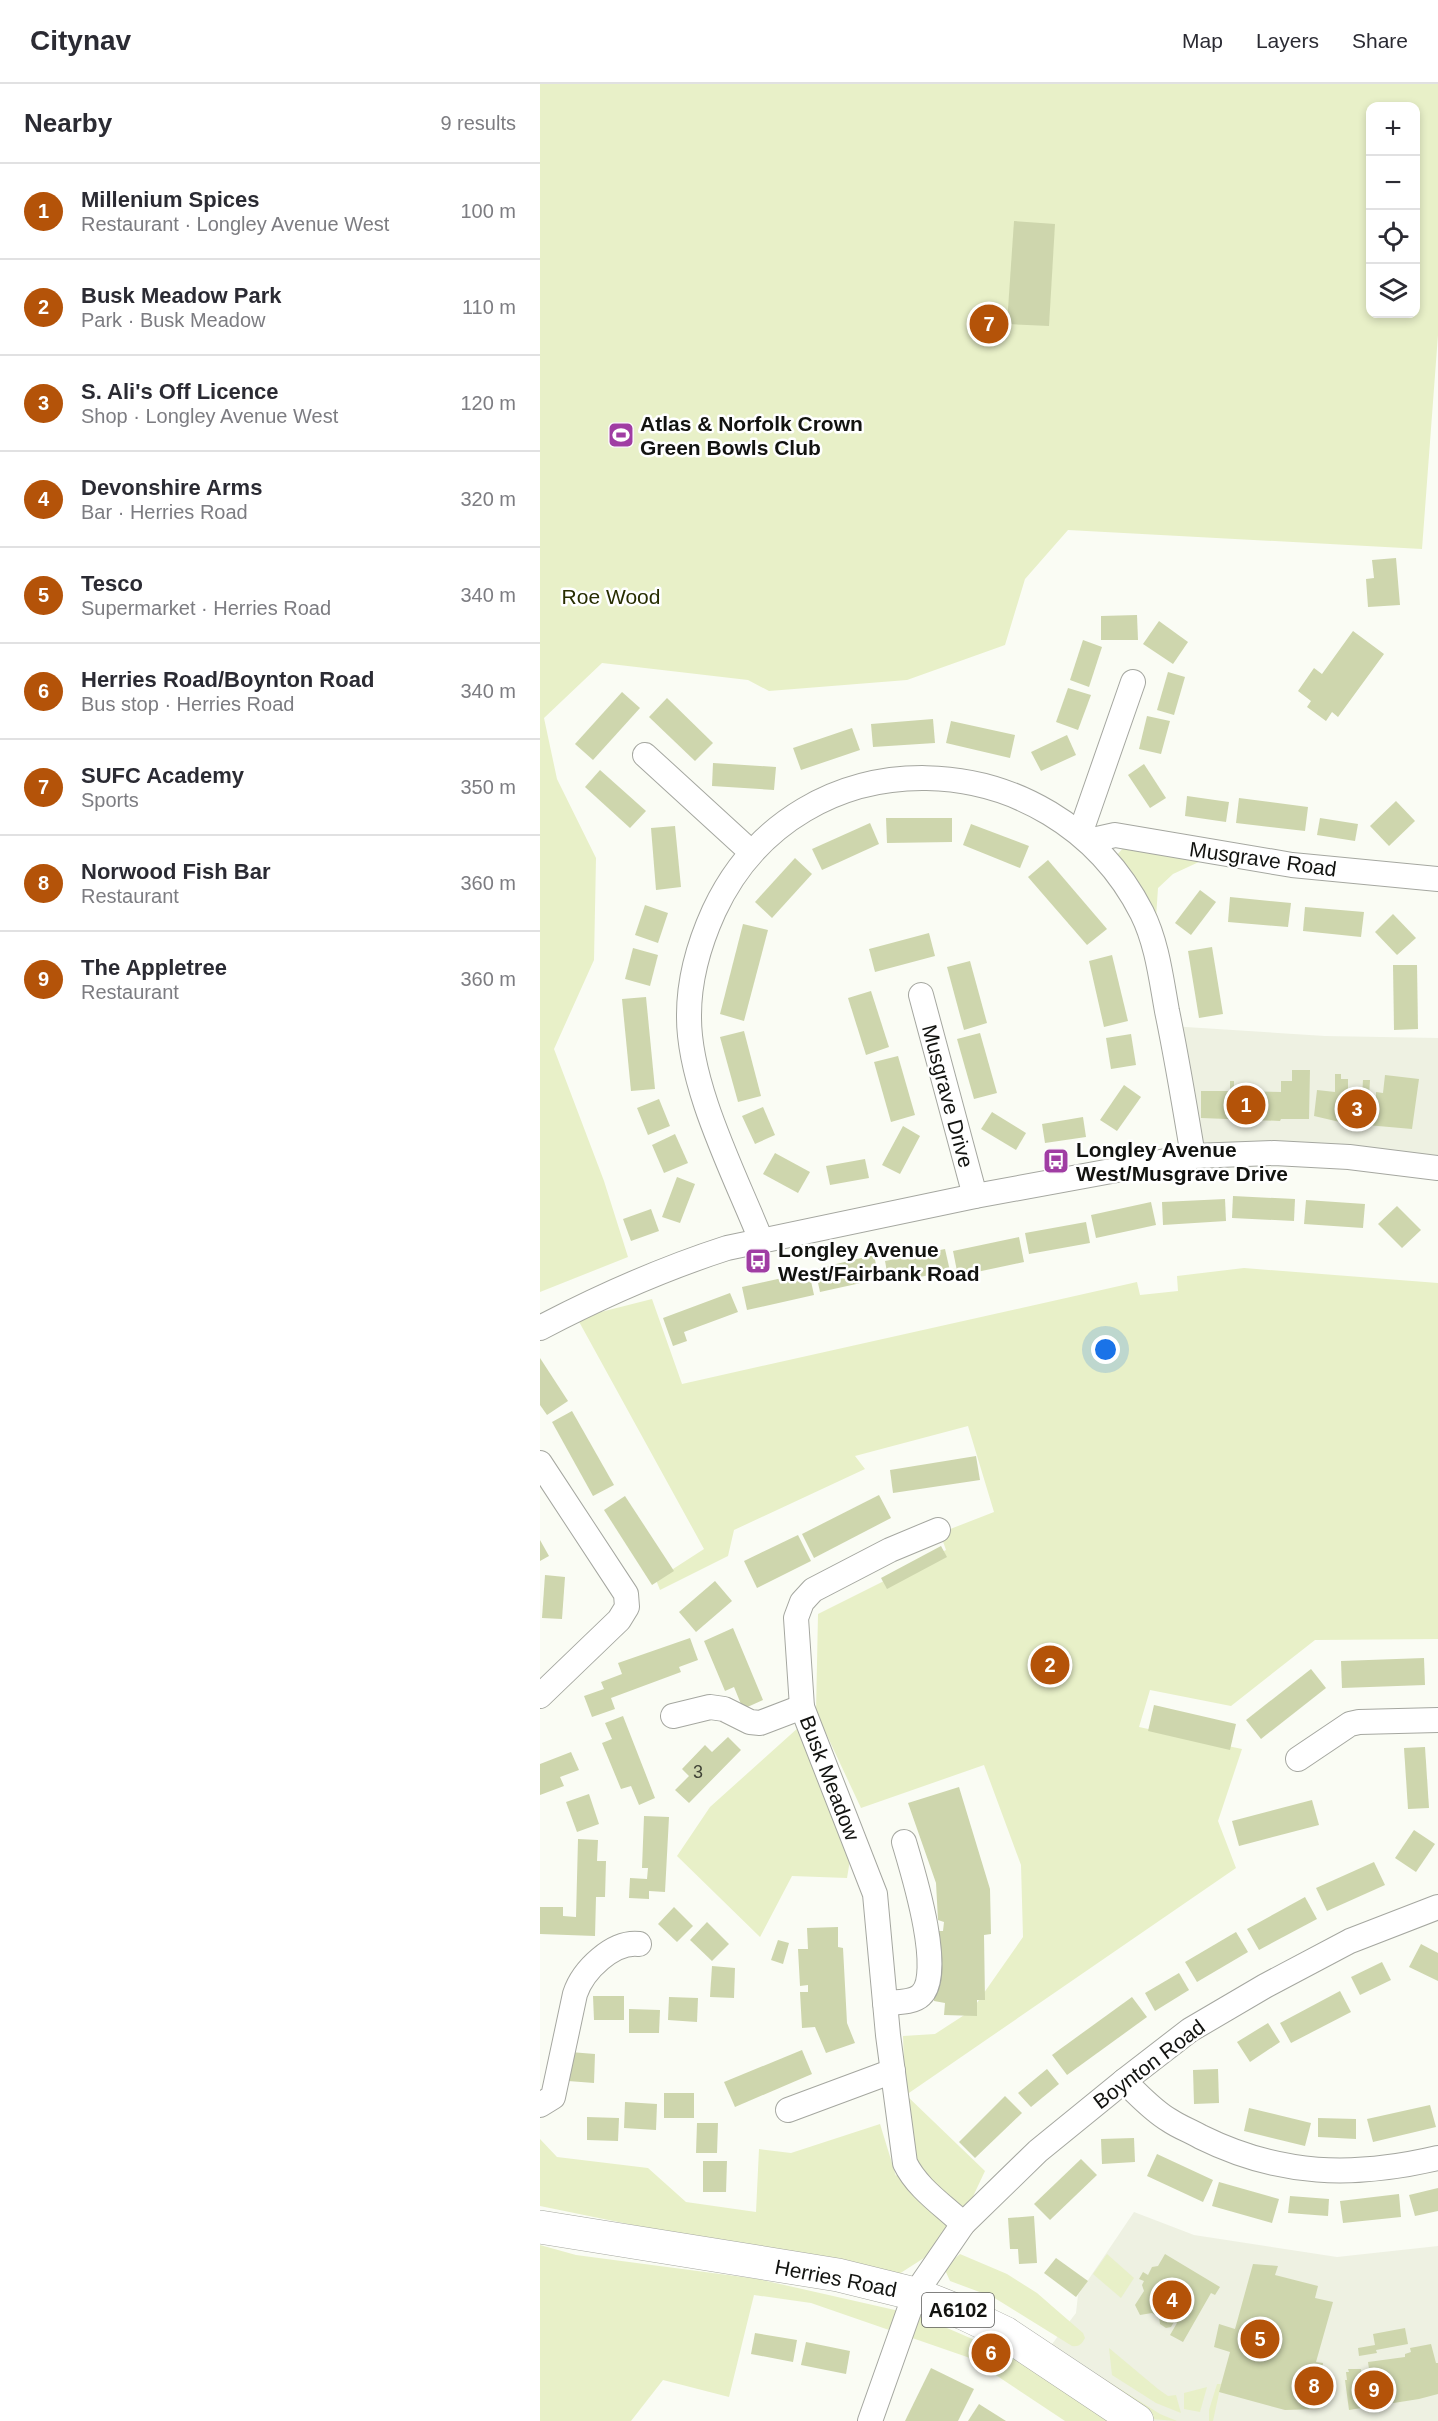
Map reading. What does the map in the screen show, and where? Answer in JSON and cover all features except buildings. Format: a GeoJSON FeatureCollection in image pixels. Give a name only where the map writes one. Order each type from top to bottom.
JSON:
{"type":"FeatureCollection","features":[{"type":"Feature","properties":{"kind":"main road","name":"Herries Road"},"geometry":{"type":"LineString","coordinates":[[540,2227],[838,2275],[915,2294],[1005,2333],[1137,2421]]}},
{"type":"Feature","properties":{"kind":"street"},"geometry":{"type":"LineString","coordinates":[[1084,838],[1133,682]]}},
{"type":"Feature","properties":{"kind":"street"},"geometry":{"type":"LineString","coordinates":[[645,755],[751,852]]}},
{"type":"Feature","properties":{"kind":"street"},"geometry":{"type":"LineString","coordinates":[[761,1240],[708,1110],[693,1060],[688,1015],[692,973],[704,932],[724,890],[751,852],[794,817],[822,801],[857,788],[893,780],[921,778],[975,783],[1008,791],[1048,811],[1084,838],[1115,872],[1142,912],[1156,948],[1193,1156]]}},
{"type":"Feature","properties":{"kind":"street","name":"Musgrave Road"},"geometry":{"type":"LineString","coordinates":[[1084,838],[1114,835],[1292,865],[1438,879]]}},
{"type":"Feature","properties":{"kind":"street","name":"Musgrave Drive"},"geometry":{"type":"LineString","coordinates":[[921,995],[975,1196]]}},
{"type":"Feature","properties":{"kind":"street"},"geometry":{"type":"LineString","coordinates":[[548,1323],[602,1296],[673,1266],[727,1248],[975,1196],[1193,1156],[1274,1153],[1349,1157],[1438,1168]]}},
{"type":"Feature","properties":{"kind":"street"},"geometry":{"type":"LineString","coordinates":[[540,1463],[626,1594],[627,1607],[619,1620],[540,1696]]}},
{"type":"Feature","properties":{"kind":"street","name":"Busk Meadow"},"geometry":{"type":"LineString","coordinates":[[938,1530],[890,1550],[813,1590],[802,1602],[796,1618],[802,1707],[876,1894],[892,2071],[905,2163],[910,2173],[923,2187],[963,2224]]}},
{"type":"Feature","properties":{"kind":"street"},"geometry":{"type":"LineString","coordinates":[[673,1716],[710,1707],[724,1709],[750,1722],[760,1722],[802,1707]]}},
{"type":"Feature","properties":{"kind":"street"},"geometry":{"type":"LineString","coordinates":[[1298,1759],[1350,1724],[1438,1720]]}},
{"type":"Feature","properties":{"kind":"street"},"geometry":{"type":"LineString","coordinates":[[885,2003],[912,2000],[921,1995],[926,1987],[928,1972],[926,1919],[904,1842]]}},
{"type":"Feature","properties":{"kind":"street","name":"Boynton Road"},"geometry":{"type":"LineString","coordinates":[[870,2421],[915,2294],[963,2224],[1038,2151],[1190,2030],[1265,1986],[1350,1941],[1438,1907]]}},
{"type":"Feature","properties":{"kind":"street"},"geometry":{"type":"LineString","coordinates":[[540,2105],[553,2097],[575,1994],[580,1981],[617,1947],[629,1943],[639,1944]]}},
{"type":"Feature","properties":{"kind":"street"},"geometry":{"type":"LineString","coordinates":[[788,2110],[892,2071]]}},
{"type":"Feature","properties":{"kind":"street"},"geometry":{"type":"LineString","coordinates":[[1124,2081],[1168,2120],[1218,2145],[1262,2162],[1312,2170],[1358,2170],[1413,2164],[1438,2158]]}},
{"type":"Feature","properties":{"kind":"shaded area"},"geometry":{"type":"Polygon","coordinates":[[[1170,1026],[1325,1036],[1438,1038],[1438,1168],[1193,1156],[1170,1026]]]}},
{"type":"Feature","properties":{"kind":"shaded area"},"geometry":{"type":"Polygon","coordinates":[[[1134,2212],[1194,2235],[1337,2257],[1438,2246],[1438,2421],[1137,2421],[1042,2357],[1076,2313],[1078,2295],[1134,2212]]]}},
{"type":"Feature","properties":{"kind":"green space","name":"Roe Wood"},"geometry":{"type":"Polygon","coordinates":[[[540,84],[1438,84],[1438,335],[1422,549],[1068,530],[1025,579],[1005,645],[907,680],[769,691],[748,680],[602,663],[544,718],[557,779],[596,858],[594,960],[554,1049],[604,1181],[628,1257],[540,1292],[540,84]]]}},
{"type":"Feature","properties":{"kind":"green space"},"geometry":{"type":"Polygon","coordinates":[[[1124,847],[1201,861],[1173,874],[1158,888],[1156,918],[1117,855],[1124,847]]]}},
{"type":"Feature","properties":{"kind":"green space"},"geometry":{"type":"Polygon","coordinates":[[[1244,1268],[1438,1283],[1438,1639],[1315,1640],[1231,1706],[1150,1690],[1139,1727],[1242,1749],[1218,1821],[1236,1868],[906,2095],[985,2171],[969,2205],[924,2258],[899,2274],[765,2252],[540,2206],[540,2139],[557,2157],[648,2168],[686,2202],[756,2212],[759,2149],[791,2153],[880,2124],[896,2176],[913,2152],[905,2095],[903,2036],[935,2034],[972,2010],[1023,1937],[1021,1865],[984,1765],[861,1808],[816,1712],[818,1614],[946,1550],[940,1533],[994,1512],[968,1426],[855,1456],[865,1469],[734,1530],[728,1556],[660,1590],[656,1580],[704,1549],[577,1318],[652,1299],[682,1384],[1137,1282],[1140,1295],[1178,1291],[1177,1276],[1244,1268]]]}},
{"type":"Feature","properties":{"kind":"green space"},"geometry":{"type":"Polygon","coordinates":[[[799,1727],[850,1860],[847,1878],[792,1876],[760,1937],[677,1856],[710,1807],[799,1727]]]}},
{"type":"Feature","properties":{"kind":"green space"},"geometry":{"type":"Polygon","coordinates":[[[540,2245],[576,2255],[758,2279],[917,2315],[1021,2360],[1113,2421],[1065,2421],[970,2358],[811,2303],[754,2295],[729,2397],[663,2380],[631,2421],[540,2421],[540,2245]]]}},
{"type":"Feature","properties":{"kind":"green space"},"geometry":{"type":"Polygon","coordinates":[[[960,2254],[1007,2274],[1037,2293],[1083,2333],[1085,2338],[1083,2342],[1072,2346],[993,2297],[950,2281],[945,2270],[946,2266],[960,2254]]]}},
{"type":"Feature","properties":{"kind":"green space"},"geometry":{"type":"Polygon","coordinates":[[[1107,2254],[1134,2278],[1121,2298],[1093,2274],[1107,2254]]]}},
{"type":"Feature","properties":{"kind":"green space"},"geometry":{"type":"Polygon","coordinates":[[[1109,2348],[1158,2389],[1168,2396],[1176,2395],[1181,2413],[1156,2403],[1112,2375],[1109,2348]]]}},
{"type":"Feature","properties":{"kind":"green space"},"geometry":{"type":"Polygon","coordinates":[[[1090,2370],[1160,2414],[1177,2421],[1151,2419],[1090,2370]]]}},
{"type":"Feature","properties":{"kind":"green space"},"geometry":{"type":"Polygon","coordinates":[[[1217,2384],[1221,2384],[1213,2421],[1209,2421],[1209,2410],[1217,2384]]]}},
{"type":"Feature","properties":{"kind":"green space"},"geometry":{"type":"Polygon","coordinates":[[[1207,2387],[1200,2412],[1184,2409],[1184,2393],[1207,2387]]]}},
{"type":"Feature","properties":{"kind":"place","name":"SUFC Academy"},"geometry":{"type":"Point","coordinates":[989,324]}},
{"type":"Feature","properties":{"kind":"place","name":"Atlas & Norfolk Crown Green Bowls Club"},"geometry":{"type":"Point","coordinates":[621,435]}},
{"type":"Feature","properties":{"kind":"place","name":"Millenium Spices"},"geometry":{"type":"Point","coordinates":[1246,1105]}},
{"type":"Feature","properties":{"kind":"place","name":"S. Ali's Off Licence"},"geometry":{"type":"Point","coordinates":[1357,1109]}},
{"type":"Feature","properties":{"kind":"place","name":"Longley Avenue West/Musgrave Drive"},"geometry":{"type":"Point","coordinates":[1056,1161]}},
{"type":"Feature","properties":{"kind":"place","name":"Longley Avenue West/Fairbank Road"},"geometry":{"type":"Point","coordinates":[758,1261]}},
{"type":"Feature","properties":{"kind":"place","name":"Busk Meadow Park"},"geometry":{"type":"Point","coordinates":[1050,1665]}},
{"type":"Feature","properties":{"kind":"place","name":"Devonshire Arms"},"geometry":{"type":"Point","coordinates":[1172,2300]}},
{"type":"Feature","properties":{"kind":"place","name":"Tesco"},"geometry":{"type":"Point","coordinates":[1260,2339]}},
{"type":"Feature","properties":{"kind":"place","name":"Herries Road/Boynton Road"},"geometry":{"type":"Point","coordinates":[991,2353]}},
{"type":"Feature","properties":{"kind":"place","name":"Norwood Fish Bar"},"geometry":{"type":"Point","coordinates":[1314,2386]}},
{"type":"Feature","properties":{"kind":"place","name":"The Appletree"},"geometry":{"type":"Point","coordinates":[1374,2390]}}]}
